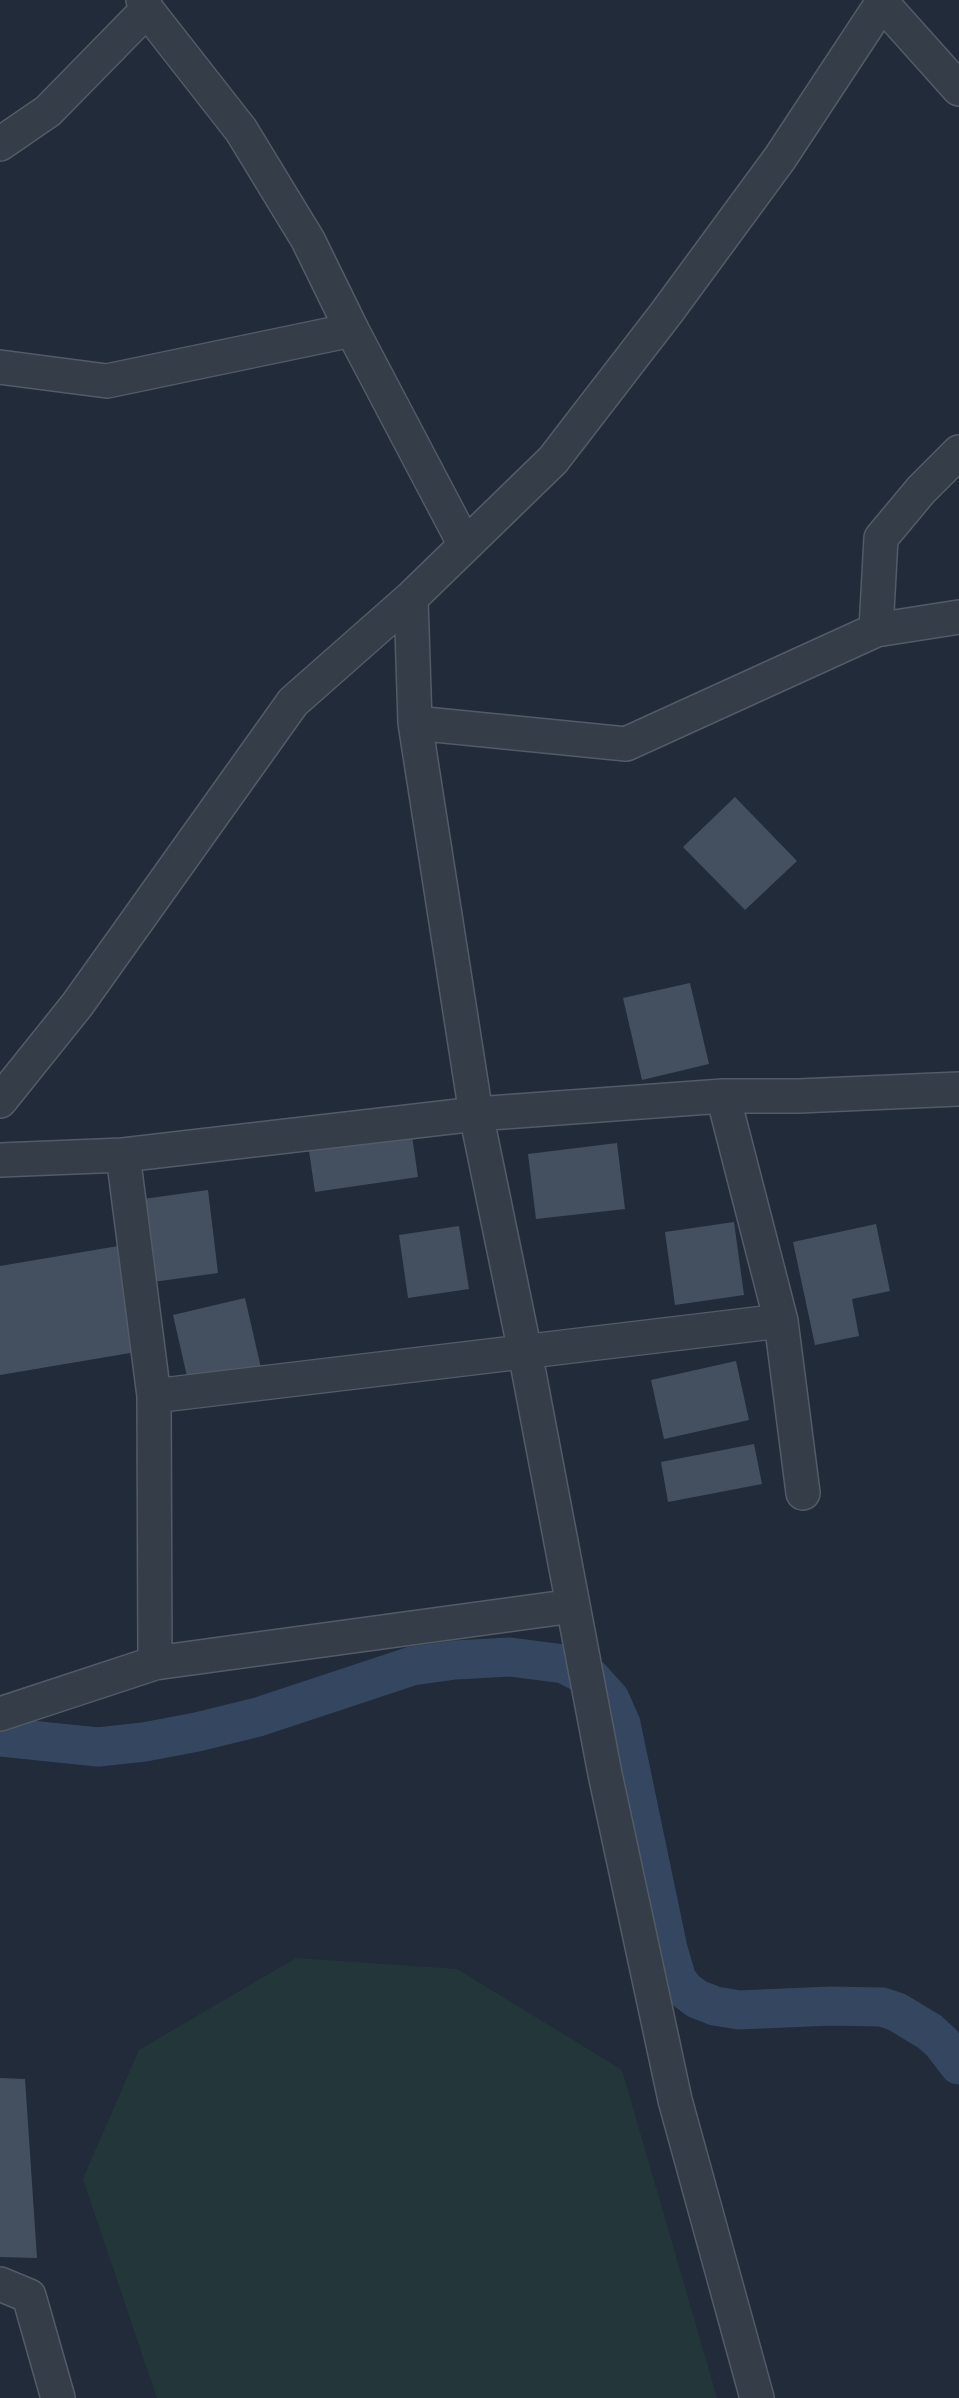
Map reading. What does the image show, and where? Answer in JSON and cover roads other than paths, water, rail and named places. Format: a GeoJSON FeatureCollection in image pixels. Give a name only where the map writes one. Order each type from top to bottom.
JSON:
{"type":"FeatureCollection","features":[{"type":"Feature","properties":{"kind":"street"},"geometry":{"type":"LineString","coordinates":[[0,1101],[77,1005],[293,702],[411,598],[560,451],[667,312],[780,158],[883,2],[959,89]]}},
{"type":"Feature","properties":{"kind":"street"},"geometry":{"type":"LineString","coordinates":[[0,144],[48,111],[145,5],[241,130],[308,240],[352,330],[465,545]]}},
{"type":"Feature","properties":{"kind":"street"},"geometry":{"type":"LineString","coordinates":[[0,367],[107,381],[352,330]]}},
{"type":"Feature","properties":{"kind":"street"},"geometry":{"type":"LineString","coordinates":[[876,630],[881,538],[921,490],[959,452]]}},
{"type":"Feature","properties":{"kind":"street"},"geometry":{"type":"LineString","coordinates":[[411,598],[415,723],[476,1114],[525,1352],[605,1774],[675,2100],[757,2398]]}},
{"type":"Feature","properties":{"kind":"street"},"geometry":{"type":"LineString","coordinates":[[415,723],[626,744],[876,630],[959,616]]}},
{"type":"Feature","properties":{"kind":"street"},"geometry":{"type":"LineString","coordinates":[[0,1160],[123,1155],[476,1114],[723,1096],[799,1096],[959,1089]]}},
{"type":"Feature","properties":{"kind":"street"},"geometry":{"type":"LineString","coordinates":[[723,1096],[781,1321],[803,1493]]}},
{"type":"Feature","properties":{"kind":"street"},"geometry":{"type":"LineString","coordinates":[[123,1155],[154,1396],[155,1663]]}},
{"type":"Feature","properties":{"kind":"street"},"geometry":{"type":"LineString","coordinates":[[154,1396],[781,1321]]}},
{"type":"Feature","properties":{"kind":"street"},"geometry":{"type":"LineString","coordinates":[[0,1714],[155,1663],[573,1606]]}},
{"type":"Feature","properties":{"kind":"street"},"geometry":{"type":"LineString","coordinates":[[0,2284],[29,2296],[58,2398]]}},
{"type":"Feature","properties":{"kind":"waterway"},"geometry":{"type":"LineString","coordinates":[[0,1737],[98,1747],[144,1742],[258,1717],[412,1666],[455,1660],[510,1657],[564,1664],[591,1678],[610,1699],[621,1724],[668,1949],[677,1980],[685,1990],[697,1999],[715,2006],[739,2010],[831,2006],[882,2007],[897,2012],[930,2032],[959,2065]]}}]}
